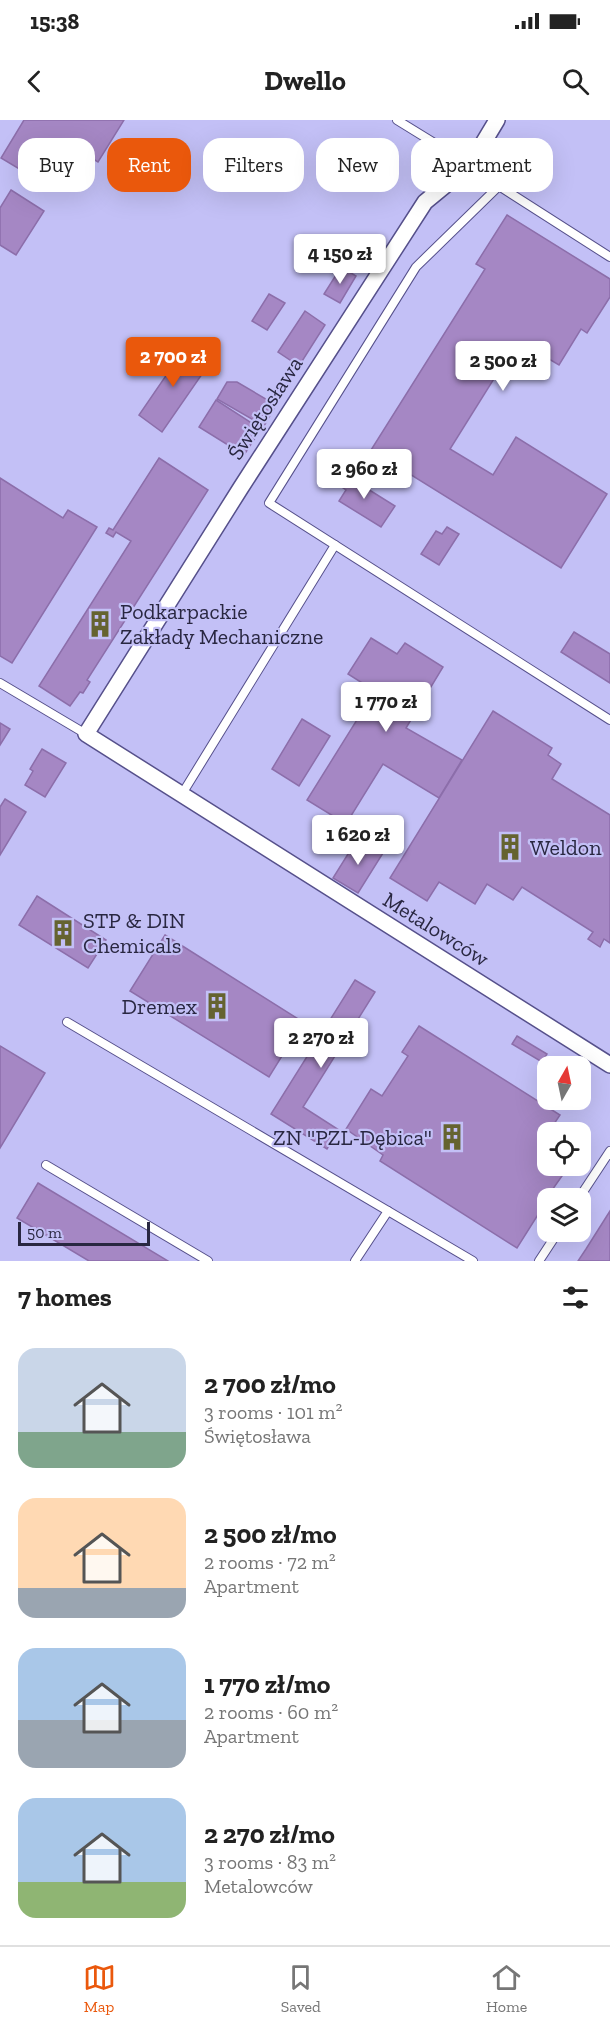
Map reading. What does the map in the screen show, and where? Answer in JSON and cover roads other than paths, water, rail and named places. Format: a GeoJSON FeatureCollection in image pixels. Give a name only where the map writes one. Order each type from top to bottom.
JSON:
{"type":"FeatureCollection","features":[{"type":"Feature","properties":{"kind":"street","name":"Świętosława"},"geometry":{"type":"LineString","coordinates":[[486,138],[497,120]]}},
{"type":"Feature","properties":{"kind":"street","name":"Świętosława"},"geometry":{"type":"LineString","coordinates":[[86,734],[425,202],[437,192]]}},
{"type":"Feature","properties":{"kind":"street","name":"Metalowców"},"geometry":{"type":"LineString","coordinates":[[86,734],[610,1065]]}},
{"type":"Feature","properties":{"kind":"lane"},"geometry":{"type":"LineString","coordinates":[[397,120],[426,138]]}},
{"type":"Feature","properties":{"kind":"lane"},"geometry":{"type":"LineString","coordinates":[[610,257],[499,186],[416,267],[269,503],[610,720]]}},
{"type":"Feature","properties":{"kind":"lane"},"geometry":{"type":"LineString","coordinates":[[181,795],[334,545]]}},
{"type":"Feature","properties":{"kind":"lane"},"geometry":{"type":"LineString","coordinates":[[0,683],[86,734]]}},
{"type":"Feature","properties":{"kind":"lane"},"geometry":{"type":"LineString","coordinates":[[67,1022],[473,1261]]}},
{"type":"Feature","properties":{"kind":"lane"},"geometry":{"type":"LineString","coordinates":[[586,1188],[610,1151]]}},
{"type":"Feature","properties":{"kind":"lane"},"geometry":{"type":"LineString","coordinates":[[46,1165],[208,1261]]}},
{"type":"Feature","properties":{"kind":"lane"},"geometry":{"type":"LineString","coordinates":[[355,1261],[387,1211]]}},
{"type":"Feature","properties":{"kind":"lane"},"geometry":{"type":"LineString","coordinates":[[539,1261],[551,1242]]}},
{"type":"Feature","properties":{"kind":"place","name":"Podkarpackie Zakłady Mechaniczne"},"geometry":{"type":"Point","coordinates":[100,624]}},
{"type":"Feature","properties":{"kind":"place","name":"Weldon"},"geometry":{"type":"Point","coordinates":[510,847]}},
{"type":"Feature","properties":{"kind":"place","name":"STP & DIN Chemicals"},"geometry":{"type":"Point","coordinates":[63,933]}},
{"type":"Feature","properties":{"kind":"place","name":"Dremex"},"geometry":{"type":"Point","coordinates":[217,1006]}},
{"type":"Feature","properties":{"kind":"place","name":"ZN \"PZL-Dębica\""},"geometry":{"type":"Point","coordinates":[452,1137]}}]}
